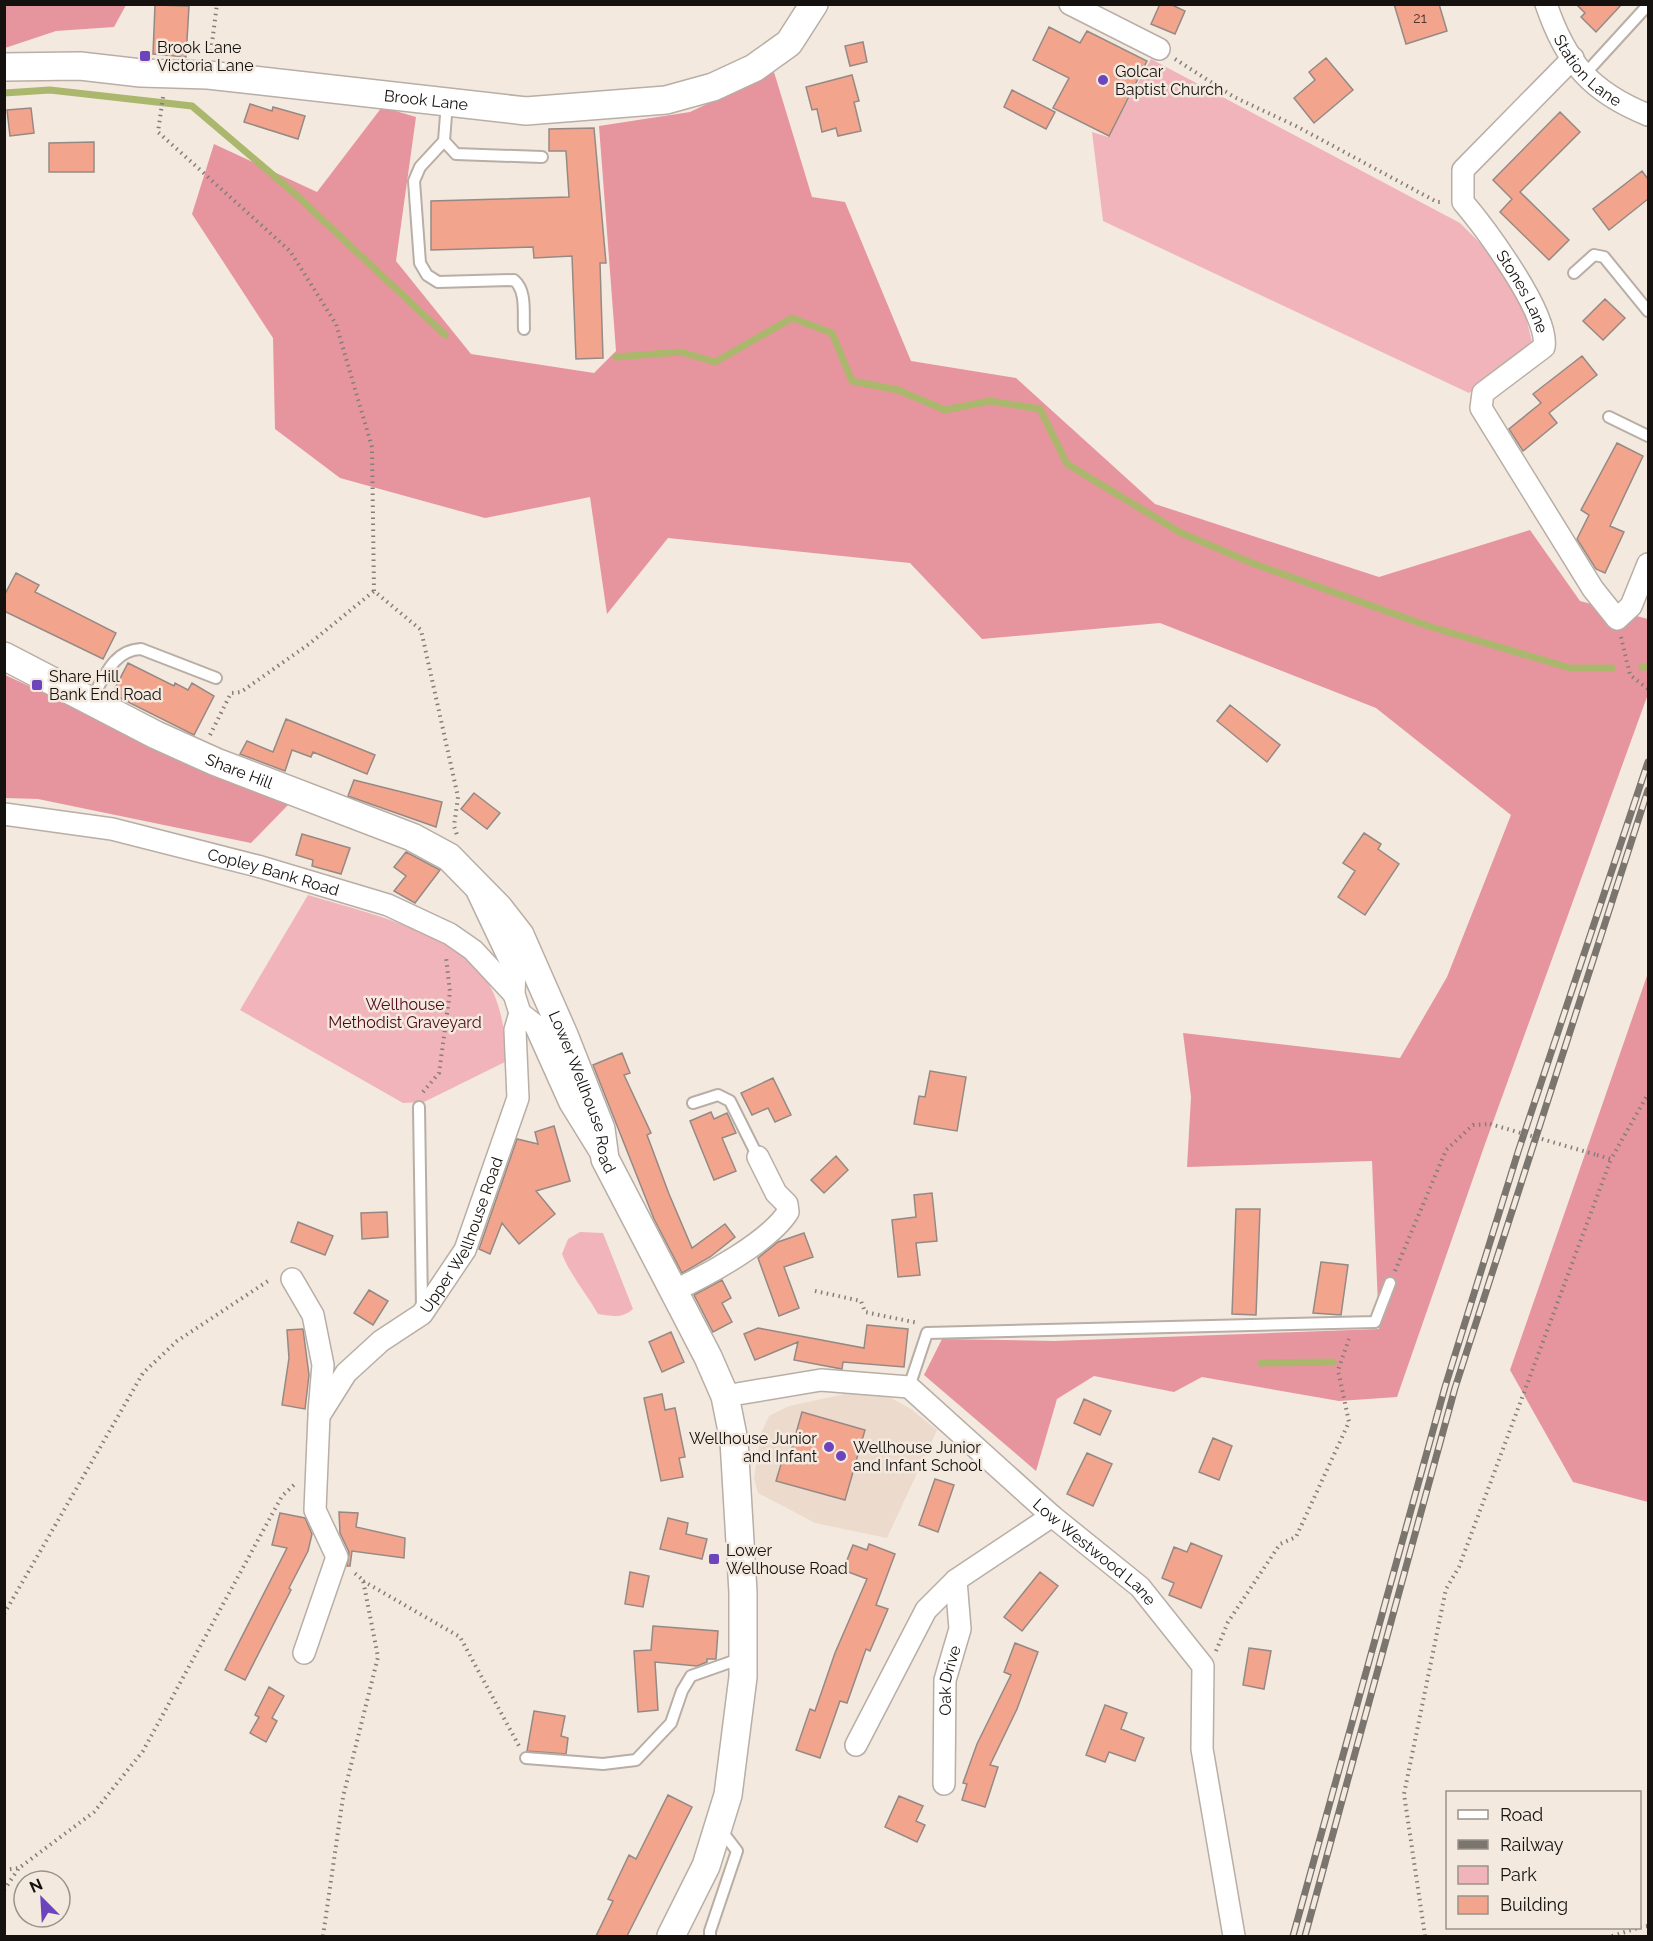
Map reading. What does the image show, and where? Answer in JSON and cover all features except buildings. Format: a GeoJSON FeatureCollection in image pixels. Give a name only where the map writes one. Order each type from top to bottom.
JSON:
{"type":"FeatureCollection","features":[{"type":"Feature","properties":{"kind":"street","name":"Brook Lane"},"geometry":{"type":"LineString","coordinates":[[4,67],[81,66],[141,73],[208,75],[526,111],[666,100],[713,87],[754,68],[789,42],[814,4]]}},
{"type":"Feature","properties":{"kind":"street"},"geometry":{"type":"LineString","coordinates":[[1070,4],[1159,49]]}},
{"type":"Feature","properties":{"kind":"street","name":"Station Lane"},"geometry":{"type":"LineString","coordinates":[[1546,4],[1556,31],[1590,83],[1618,103],[1648,115]]}},
{"type":"Feature","properties":{"kind":"street"},"geometry":{"type":"LineString","coordinates":[[1463,202],[1463,170],[1579,66]]}},
{"type":"Feature","properties":{"kind":"street","name":"Stones Lane"},"geometry":{"type":"LineString","coordinates":[[1463,202],[1479,221],[1535,308],[1546,336],[1544,347],[1483,393],[1481,408],[1593,589],[1617,619]]}},
{"type":"Feature","properties":{"kind":"street"},"geometry":{"type":"LineString","coordinates":[[1617,619],[1631,606],[1648,564]]}},
{"type":"Feature","properties":{"kind":"street","name":"Share Hill"},"geometry":{"type":"LineString","coordinates":[[4,656],[156,735],[412,837],[449,857],[474,884]]}},
{"type":"Feature","properties":{"kind":"street","name":"Copley Bank Road"},"geometry":{"type":"LineString","coordinates":[[4,814],[112,830],[261,867],[388,905],[450,934],[473,950],[535,1026],[570,1103],[605,1159]]}},
{"type":"Feature","properties":{"kind":"street"},"geometry":{"type":"LineString","coordinates":[[474,884],[515,971],[517,1004]]}},
{"type":"Feature","properties":{"kind":"street","name":"Lower Wellhouse Road"},"geometry":{"type":"LineString","coordinates":[[474,884],[499,908],[520,935],[564,1035],[601,1129],[605,1159],[725,1396],[734,1441],[743,1592],[743,1658],[728,1795],[706,1866],[671,1936]]}},
{"type":"Feature","properties":{"kind":"street","name":"Upper Wellhouse Road"},"geometry":{"type":"LineString","coordinates":[[338,1557],[315,1510],[319,1416],[346,1373],[381,1341],[422,1314],[465,1250],[518,1098],[515,1030],[517,1004]]}},
{"type":"Feature","properties":{"kind":"street"},"geometry":{"type":"LineString","coordinates":[[673,1291],[725,1263],[771,1231],[788,1212],[787,1204],[776,1193],[759,1157]]}},
{"type":"Feature","properties":{"kind":"street"},"geometry":{"type":"LineString","coordinates":[[292,1279],[313,1315],[323,1365],[319,1416]]}},
{"type":"Feature","properties":{"kind":"street"},"geometry":{"type":"LineString","coordinates":[[725,1396],[820,1380],[909,1387]]}},
{"type":"Feature","properties":{"kind":"street","name":"Low Westwood Lane"},"geometry":{"type":"LineString","coordinates":[[909,1387],[1052,1516],[1140,1587],[1203,1666],[1203,1758],[1234,1936]]}},
{"type":"Feature","properties":{"kind":"street"},"geometry":{"type":"LineString","coordinates":[[856,1745],[926,1610],[956,1580],[1052,1516]]}},
{"type":"Feature","properties":{"kind":"street"},"geometry":{"type":"LineString","coordinates":[[304,1653],[338,1557]]}},
{"type":"Feature","properties":{"kind":"street","name":"Oak Drive"},"geometry":{"type":"LineString","coordinates":[[944,1784],[945,1680],[960,1629],[956,1580]]}},
{"type":"Feature","properties":{"kind":"lane"},"geometry":{"type":"LineString","coordinates":[[1579,66],[1648,5]]}},
{"type":"Feature","properties":{"kind":"lane"},"geometry":{"type":"LineString","coordinates":[[447,102],[444,141],[420,167],[414,181],[420,263],[427,275],[438,282],[514,280],[520,285],[523,295],[524,329]]}},
{"type":"Feature","properties":{"kind":"lane"},"geometry":{"type":"LineString","coordinates":[[444,141],[456,154],[542,157]]}},
{"type":"Feature","properties":{"kind":"lane"},"geometry":{"type":"LineString","coordinates":[[1574,273],[1594,255],[1604,257],[1648,311]]}},
{"type":"Feature","properties":{"kind":"lane"},"geometry":{"type":"LineString","coordinates":[[1609,417],[1648,436]]}},
{"type":"Feature","properties":{"kind":"lane"},"geometry":{"type":"LineString","coordinates":[[90,700],[117,657],[125,651],[135,649],[141,649],[216,678]]}},
{"type":"Feature","properties":{"kind":"lane"},"geometry":{"type":"LineString","coordinates":[[693,1103],[718,1095],[730,1101],[759,1157]]}},
{"type":"Feature","properties":{"kind":"lane"},"geometry":{"type":"LineString","coordinates":[[419,1107],[422,1314]]}},
{"type":"Feature","properties":{"kind":"lane"},"geometry":{"type":"LineString","coordinates":[[909,1387],[927,1333],[1375,1322],[1390,1283]]}},
{"type":"Feature","properties":{"kind":"lane"},"geometry":{"type":"LineString","coordinates":[[526,1758],[603,1764],[636,1760],[670,1724],[682,1691],[691,1676],[743,1658]]}},
{"type":"Feature","properties":{"kind":"lane"},"geometry":{"type":"LineString","coordinates":[[711,1936],[710,1930],[737,1851],[718,1827]]}},
{"type":"Feature","properties":{"kind":"path"},"geometry":{"type":"LineString","coordinates":[[208,75],[217,4]]}},
{"type":"Feature","properties":{"kind":"path"},"geometry":{"type":"LineString","coordinates":[[1159,49],[1234,97],[1296,126],[1437,202],[1463,202]]}},
{"type":"Feature","properties":{"kind":"path"},"geometry":{"type":"LineString","coordinates":[[165,87],[159,132],[290,251],[336,324],[372,447],[374,591],[421,630],[458,797],[454,826],[461,846]]}},
{"type":"Feature","properties":{"kind":"path"},"geometry":{"type":"LineString","coordinates":[[200,754],[231,693],[241,692],[309,644],[374,591]]}},
{"type":"Feature","properties":{"kind":"path"},"geometry":{"type":"LineString","coordinates":[[1617,619],[1630,675],[1648,689]]}},
{"type":"Feature","properties":{"kind":"path"},"geometry":{"type":"LineString","coordinates":[[419,1107],[418,1098],[439,1072],[450,992],[444,945],[450,934]]}},
{"type":"Feature","properties":{"kind":"path"},"geometry":{"type":"LineString","coordinates":[[1425,1936],[1404,1794],[1446,1589],[1463,1556],[1611,1159],[1648,1094]]}},
{"type":"Feature","properties":{"kind":"path"},"geometry":{"type":"LineString","coordinates":[[1390,1283],[1446,1150],[1473,1125],[1490,1124],[1611,1159]]}},
{"type":"Feature","properties":{"kind":"path"},"geometry":{"type":"LineString","coordinates":[[4,1614],[143,1373],[177,1341],[259,1285],[286,1272],[292,1279]]}},
{"type":"Feature","properties":{"kind":"path"},"geometry":{"type":"LineString","coordinates":[[815,1291],[861,1301],[865,1312],[927,1324],[927,1333]]}},
{"type":"Feature","properties":{"kind":"path"},"geometry":{"type":"LineString","coordinates":[[1220,1645],[1228,1622],[1280,1544],[1296,1537],[1349,1422],[1338,1370],[1355,1324]]}},
{"type":"Feature","properties":{"kind":"path"},"geometry":{"type":"LineString","coordinates":[[4,1890],[19,1868],[94,1812],[143,1751],[282,1496],[316,1466]]}},
{"type":"Feature","properties":{"kind":"path"},"geometry":{"type":"LineString","coordinates":[[338,1557],[363,1580],[460,1637],[526,1758]]}},
{"type":"Feature","properties":{"kind":"path"},"geometry":{"type":"LineString","coordinates":[[323,1936],[343,1797],[378,1657],[363,1580]]}},
{"type":"Feature","properties":{"kind":"path"},"geometry":{"type":"LineString","coordinates":[[4,1870],[19,1868]]}},
{"type":"Feature","properties":{"kind":"path"},"geometry":{"type":"LineString","coordinates":[[1612,1936],[1633,1929]]}},
{"type":"Feature","properties":{"kind":"shaded area"},"geometry":{"type":"Polygon","coordinates":[[[4,5],[126,5],[114,27],[56,31],[5,48],[4,5]]]}},
{"type":"Feature","properties":{"kind":"shaded area"},"geometry":{"type":"Polygon","coordinates":[[[774,72],[812,197],[845,202],[911,361],[1016,378],[1155,504],[1379,577],[1530,530],[1580,601],[1648,619],[1648,694],[1485,1144],[1397,1397],[1339,1401],[1202,1377],[1174,1392],[1094,1376],[1057,1399],[1036,1471],[924,1375],[942,1339],[1054,1341],[1379,1329],[1372,1161],[1187,1167],[1191,1097],[1183,1033],[1400,1058],[1447,977],[1511,815],[1376,708],[1160,623],[982,639],[910,563],[668,538],[607,614],[590,497],[485,518],[340,478],[275,429],[273,338],[192,214],[214,144],[317,192],[382,107],[416,117],[396,261],[471,354],[594,373],[616,351],[599,126],[690,112],[774,72]]]}},
{"type":"Feature","properties":{"kind":"shaded area"},"geometry":{"type":"Polygon","coordinates":[[[5,675],[288,805],[251,843],[38,799],[5,798],[5,675]]]}},
{"type":"Feature","properties":{"kind":"shaded area"},"geometry":{"type":"Polygon","coordinates":[[[1648,973],[1648,1502],[1573,1482],[1510,1370],[1648,973]]]}},
{"type":"Feature","properties":{"kind":"shaded area","name":"Wellhouse Junior and Infant School"},"geometry":{"type":"Polygon","coordinates":[[[877,1390],[911,1409],[937,1430],[887,1538],[815,1523],[758,1493],[754,1478],[761,1433],[769,1416],[789,1406],[854,1392],[877,1390]]]}},
{"type":"Feature","properties":{"kind":"green space"},"geometry":{"type":"Polygon","coordinates":[[[1151,59],[1460,223],[1487,250],[1525,313],[1533,346],[1469,393],[1103,221],[1092,132],[1108,137],[1151,59]]]}},
{"type":"Feature","properties":{"kind":"green space","name":"Wellhouse Methodist Graveyard"},"geometry":{"type":"Polygon","coordinates":[[[308,895],[379,916],[430,936],[473,964],[487,981],[496,1000],[504,1030],[507,1061],[424,1102],[403,1103],[240,1010],[308,895]]]}},
{"type":"Feature","properties":{"kind":"green space"},"geometry":{"type":"Polygon","coordinates":[[[580,1232],[603,1233],[633,1309],[629,1312],[616,1316],[598,1314],[574,1277],[562,1254],[568,1239],[580,1232]]]}},
{"type":"Feature","properties":{"kind":"waterway"},"geometry":{"type":"LineString","coordinates":[[4,93],[50,90],[192,106],[293,192],[445,335]]}},
{"type":"Feature","properties":{"kind":"waterway"},"geometry":{"type":"LineString","coordinates":[[616,357],[681,352],[715,362],[792,318],[832,333],[852,381],[898,390],[945,410],[990,401],[1040,409],[1067,464],[1181,533],[1252,563],[1428,626],[1570,668],[1612,668]]}},
{"type":"Feature","properties":{"kind":"waterway"},"geometry":{"type":"LineString","coordinates":[[1642,667],[1648,667]]}},
{"type":"Feature","properties":{"kind":"waterway"},"geometry":{"type":"LineString","coordinates":[[1261,1363],[1333,1362]]}},
{"type":"Feature","properties":{"kind":"railway"},"geometry":{"type":"LineString","coordinates":[[1293,1936],[1445,1387],[1518,1152],[1648,762]]}},
{"type":"Feature","properties":{"kind":"railway"},"geometry":{"type":"LineString","coordinates":[[1305,1936],[1455,1388],[1648,790]]}},
{"type":"Feature","properties":{"kind":"place","name":"Brook Lane Victoria Lane"},"geometry":{"type":"Point","coordinates":[145,56]}},
{"type":"Feature","properties":{"kind":"place","name":"Golcar Baptist Church"},"geometry":{"type":"Point","coordinates":[1103,80]}},
{"type":"Feature","properties":{"kind":"place","name":"Share Hill Bank End Road"},"geometry":{"type":"Point","coordinates":[37,685]}},
{"type":"Feature","properties":{"kind":"place","name":"Wellhouse Junior and Infant"},"geometry":{"type":"Point","coordinates":[829,1447]}},
{"type":"Feature","properties":{"kind":"place","name":"Wellhouse Junior and Infant School"},"geometry":{"type":"Point","coordinates":[841,1456]}},
{"type":"Feature","properties":{"kind":"place","name":"Lower Wellhouse Road"},"geometry":{"type":"Point","coordinates":[714,1559]}}]}
